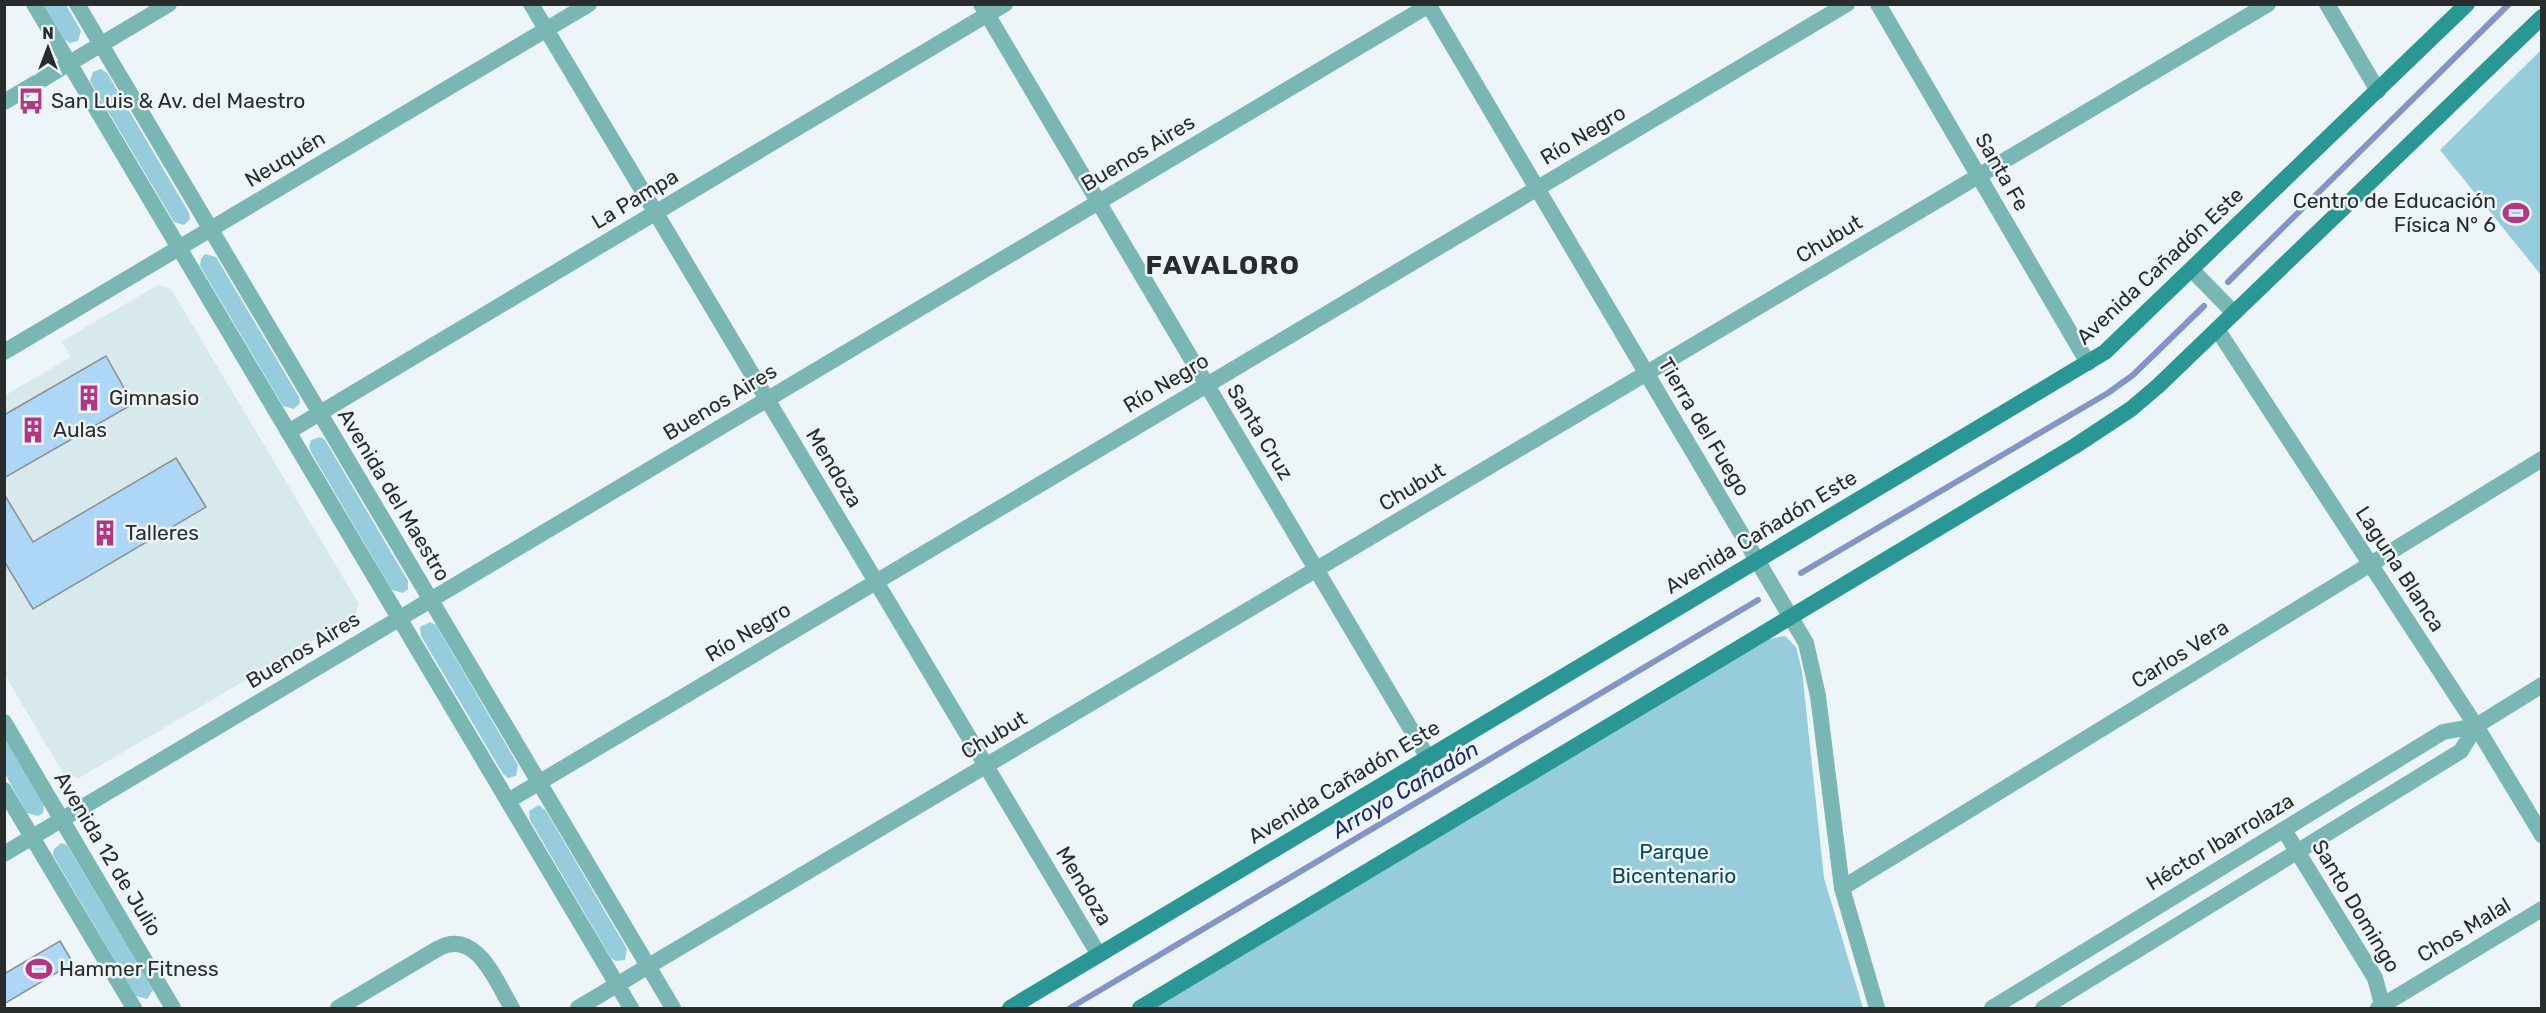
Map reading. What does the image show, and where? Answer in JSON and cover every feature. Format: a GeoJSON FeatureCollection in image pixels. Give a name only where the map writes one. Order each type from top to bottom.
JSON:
{"type":"FeatureCollection","features":[{"type":"Feature","properties":{"kind":"main road","name":"Avenida Cañadón Este"},"geometry":{"type":"LineString","coordinates":[[1010,1008],[2088,363],[2122,337],[2467,4]]}},
{"type":"Feature","properties":{"kind":"main road"},"geometry":{"type":"LineString","coordinates":[[1140,1008],[2103,428],[2158,386],[2541,17]]}},
{"type":"Feature","properties":{"kind":"street"},"geometry":{"type":"LineString","coordinates":[[34,4],[631,1008]]}},
{"type":"Feature","properties":{"kind":"street","name":"Avenida del Maestro"},"geometry":{"type":"LineString","coordinates":[[77,4],[674,1008]]}},
{"type":"Feature","properties":{"kind":"street"},"geometry":{"type":"LineString","coordinates":[[4,102],[169,4]]}},
{"type":"Feature","properties":{"kind":"street","name":"Mendoza"},"geometry":{"type":"LineString","coordinates":[[531,4],[1099,955]]}},
{"type":"Feature","properties":{"kind":"street","name":"Neuquén"},"geometry":{"type":"LineString","coordinates":[[4,352],[589,4]]}},
{"type":"Feature","properties":{"kind":"street","name":"La Pampa"},"geometry":{"type":"LineString","coordinates":[[288,432],[656,213],[984,10],[1005,4]]}},
{"type":"Feature","properties":{"kind":"street","name":"Río Negro"},"geometry":{"type":"LineString","coordinates":[[507,801],[1847,4]]}},
{"type":"Feature","properties":{"kind":"street","name":"Santa Fe"},"geometry":{"type":"LineString","coordinates":[[1878,4],[2088,363]]}},
{"type":"Feature","properties":{"kind":"street","name":"Chubut"},"geometry":{"type":"LineString","coordinates":[[578,1008],[2268,4]]}},
{"type":"Feature","properties":{"kind":"street"},"geometry":{"type":"LineString","coordinates":[[2327,4],[2378,91]]}},
{"type":"Feature","properties":{"kind":"street","name":"Tierra del Fuego"},"geometry":{"type":"LineString","coordinates":[[1429,5],[1757,561],[1793,616],[1806,643],[1815,677],[1842,888],[1851,927],[1877,1008]]}},
{"type":"Feature","properties":{"kind":"street","name":"Buenos Aires"},"geometry":{"type":"LineString","coordinates":[[4,854],[1429,5]]}},
{"type":"Feature","properties":{"kind":"street","name":"Santa Cruz"},"geometry":{"type":"LineString","coordinates":[[984,10],[1428,758]]}},
{"type":"Feature","properties":{"kind":"street"},"geometry":{"type":"LineString","coordinates":[[2192,270],[2234,313]]}},
{"type":"Feature","properties":{"kind":"street","name":"Laguna Blanca"},"geometry":{"type":"LineString","coordinates":[[2217,329],[2476,726],[2541,835]]}},
{"type":"Feature","properties":{"kind":"street","name":"Carlos Vera"},"geometry":{"type":"LineString","coordinates":[[1842,888],[2541,459]]}},
{"type":"Feature","properties":{"kind":"street","name":"Héctor Ibarrolaza"},"geometry":{"type":"LineString","coordinates":[[1992,1008],[2443,732],[2476,726],[2541,685]]}},
{"type":"Feature","properties":{"kind":"street","name":"Avenida 12 de Julio"},"geometry":{"type":"LineString","coordinates":[[4,722],[168,1007]]}},
{"type":"Feature","properties":{"kind":"street","name":"Héctor Ibarrolaza"},"geometry":{"type":"LineString","coordinates":[[2043,1008],[2461,751],[2476,726]]}},
{"type":"Feature","properties":{"kind":"street"},"geometry":{"type":"LineString","coordinates":[[4,790],[134,1008]]}},
{"type":"Feature","properties":{"kind":"street","name":"Santo Domingo"},"geometry":{"type":"LineString","coordinates":[[2284,830],[2375,978],[2381,1008]]}},
{"type":"Feature","properties":{"kind":"street","name":"Chos Malal"},"geometry":{"type":"LineString","coordinates":[[2381,1008],[2541,909]]}},
{"type":"Feature","properties":{"kind":"street"},"geometry":{"type":"LineString","coordinates":[[338,1008],[444,945],[457,943],[468,946],[478,954],[512,1008]]}},
{"type":"Feature","properties":{"kind":"shaded area"},"geometry":{"type":"Polygon","coordinates":[[[158,285],[171,289],[359,604],[355,616],[79,778],[64,775],[5,675],[4,391],[7,394],[71,357],[62,341],[158,285]]]}},
{"type":"Feature","properties":{"kind":"green space"},"geometry":{"type":"Polygon","coordinates":[[[44,5],[66,5],[81,31],[78,41],[70,43],[65,40],[44,5]]]}},
{"type":"Feature","properties":{"kind":"green space","name":"Centro de Educación Física N° 6"},"geometry":{"type":"Polygon","coordinates":[[[2541,50],[2541,275],[2440,150],[2541,50]]]}},
{"type":"Feature","properties":{"kind":"green space"},"geometry":{"type":"Polygon","coordinates":[[[101,69],[107,73],[189,213],[190,219],[184,225],[174,222],[90,81],[93,72],[101,69]]]}},
{"type":"Feature","properties":{"kind":"green space"},"geometry":{"type":"Polygon","coordinates":[[[205,254],[216,257],[299,397],[300,403],[294,409],[283,406],[200,266],[205,254]]]}},
{"type":"Feature","properties":{"kind":"green space"},"geometry":{"type":"Polygon","coordinates":[[[320,437],[325,440],[408,581],[408,589],[403,593],[392,590],[311,452],[309,446],[311,440],[320,437]]]}},
{"type":"Feature","properties":{"kind":"green space"},"geometry":{"type":"Polygon","coordinates":[[[430,622],[436,625],[518,765],[516,776],[508,778],[503,774],[421,636],[420,627],[430,622]]]}},
{"type":"Feature","properties":{"kind":"green space","name":"Parque Bicentenario"},"geometry":{"type":"Polygon","coordinates":[[[1785,636],[1796,647],[1802,671],[1824,878],[1863,1008],[1154,1008],[1769,639],[1785,636]]]}},
{"type":"Feature","properties":{"kind":"green space"},"geometry":{"type":"Polygon","coordinates":[[[4,738],[44,804],[43,813],[38,816],[27,813],[5,774],[4,738]]]}},
{"type":"Feature","properties":{"kind":"green space"},"geometry":{"type":"Polygon","coordinates":[[[539,805],[546,811],[627,949],[625,960],[616,961],[611,958],[530,820],[529,811],[539,805]]]}},
{"type":"Feature","properties":{"kind":"green space"},"geometry":{"type":"Polygon","coordinates":[[[61,843],[67,845],[153,990],[147,999],[136,996],[53,855],[54,849],[61,843]]]}},
{"type":"Feature","properties":{"kind":"building"},"geometry":{"type":"Polygon","coordinates":[[[106,356],[133,404],[4,478],[4,415],[106,356]]]}},
{"type":"Feature","properties":{"kind":"building","name":"Talleres"},"geometry":{"type":"Polygon","coordinates":[[[176,458],[206,507],[33,609],[4,561],[4,494],[33,542],[176,458]]]}},
{"type":"Feature","properties":{"kind":"building","name":"Hammer Fitness"},"geometry":{"type":"Polygon","coordinates":[[[60,941],[73,963],[4,1004],[4,974],[60,941]]]}},
{"type":"Feature","properties":{"kind":"waterway"},"geometry":{"type":"LineString","coordinates":[[2228,282],[2509,4]]}},
{"type":"Feature","properties":{"kind":"waterway"},"geometry":{"type":"LineString","coordinates":[[1801,573],[2108,393],[2133,375],[2204,306]]}},
{"type":"Feature","properties":{"kind":"waterway","name":"Arroyo Cañadón"},"geometry":{"type":"LineString","coordinates":[[1070,1008],[1758,600]]}},
{"type":"Feature","properties":{"kind":"place","name":"San Luis & Av. del Maestro"},"geometry":{"type":"Point","coordinates":[31,101]}},
{"type":"Feature","properties":{"kind":"place","name":"Centro de Educación Física N° 6"},"geometry":{"type":"Point","coordinates":[2516,213]}},
{"type":"Feature","properties":{"kind":"place","name":"Gimnasio"},"geometry":{"type":"Point","coordinates":[89,398]}},
{"type":"Feature","properties":{"kind":"place","name":"Aulas"},"geometry":{"type":"Point","coordinates":[33,430]}},
{"type":"Feature","properties":{"kind":"place","name":"Talleres"},"geometry":{"type":"Point","coordinates":[105,533]}},
{"type":"Feature","properties":{"kind":"place","name":"Hammer Fitness"},"geometry":{"type":"Point","coordinates":[39,969]}},
{"type":"Feature","properties":{"kind":"district","name":"FAVALORO"},"geometry":{"type":"Point","coordinates":[1223,265]}}]}
